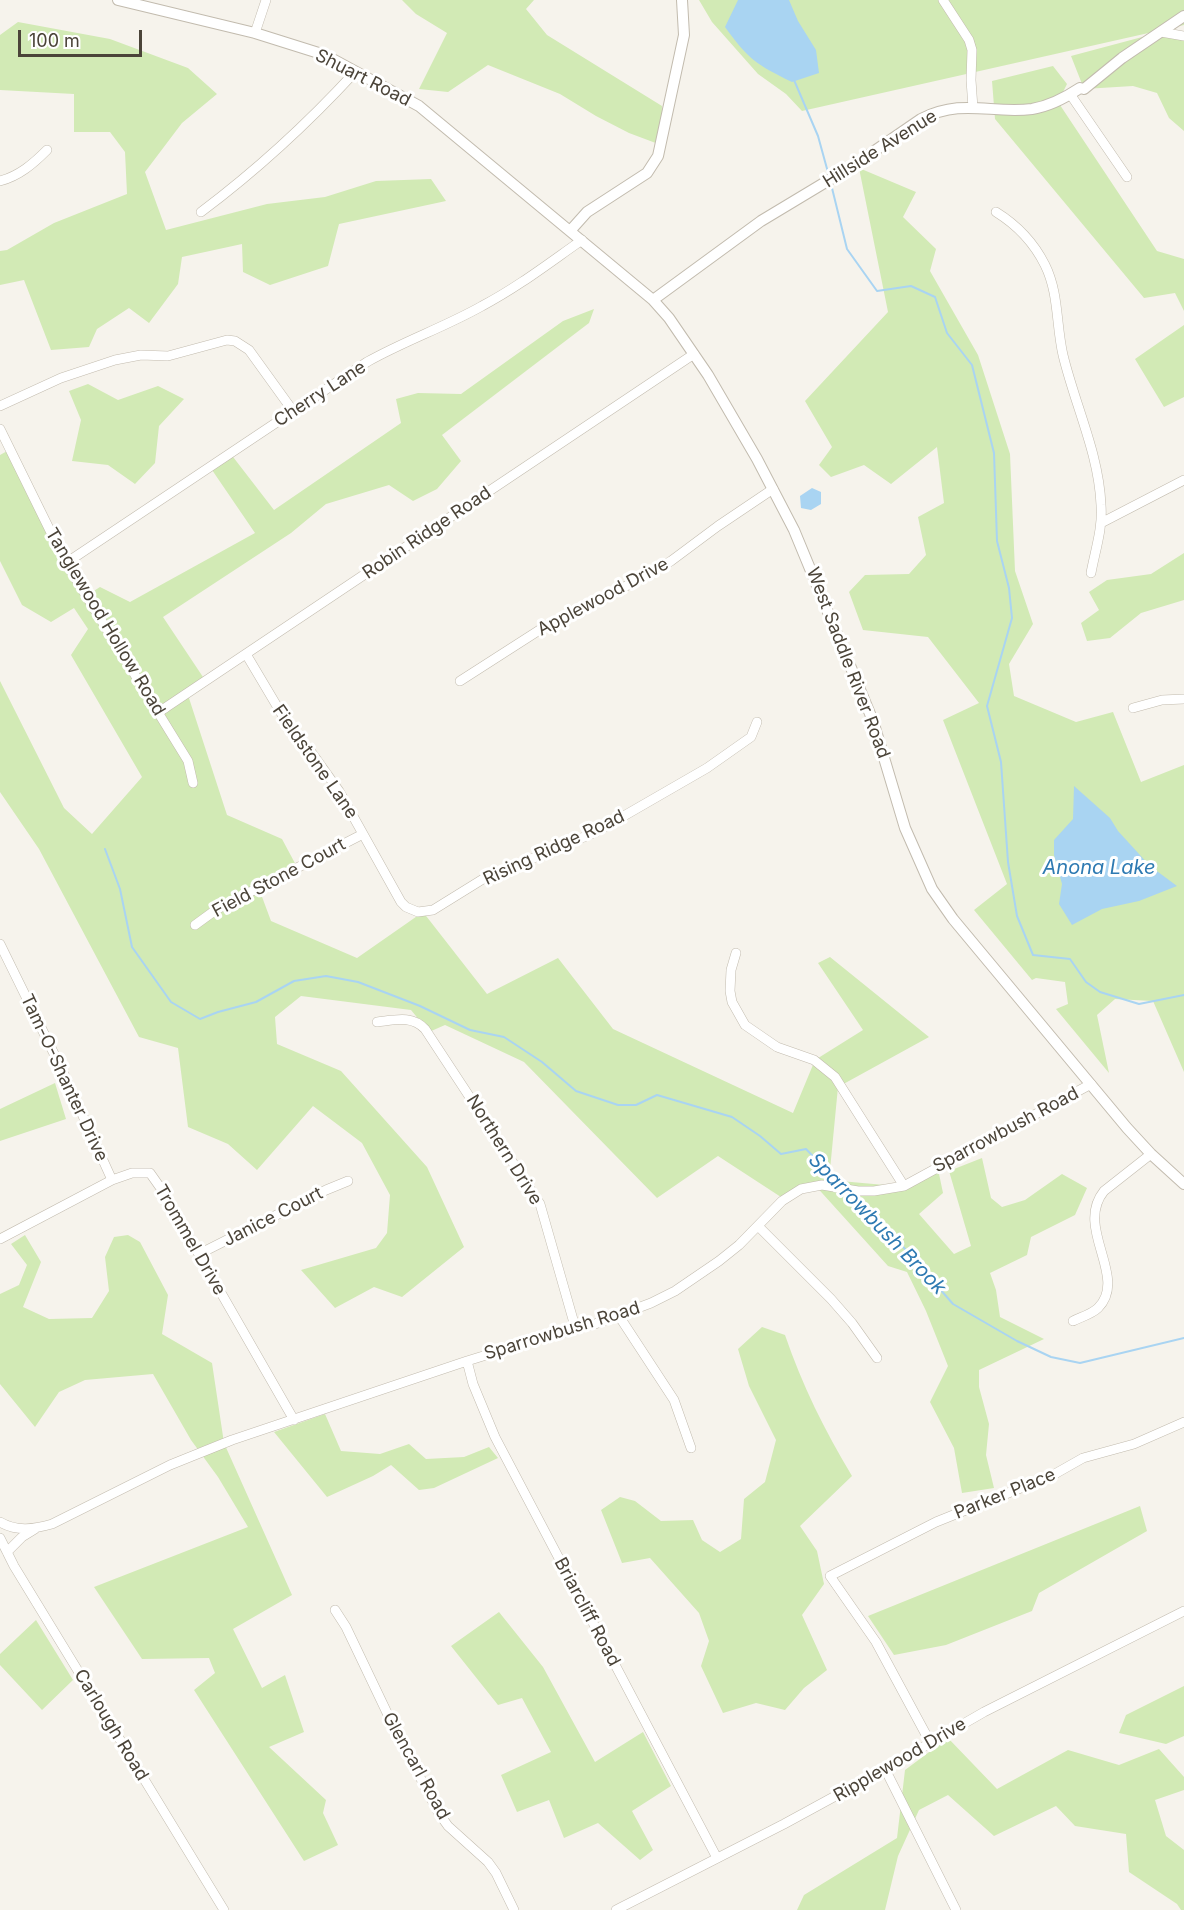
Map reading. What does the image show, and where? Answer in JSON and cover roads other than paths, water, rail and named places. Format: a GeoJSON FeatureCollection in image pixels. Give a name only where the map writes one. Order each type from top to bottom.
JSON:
{"type":"FeatureCollection","features":[{"type":"Feature","properties":{"kind":"street","name":"Shuart Road"},"geometry":{"type":"LineString","coordinates":[[118,0],[255,33],[325,55],[419,106],[513,186]]}},
{"type":"Feature","properties":{"kind":"street"},"geometry":{"type":"LineString","coordinates":[[255,33],[266,0]]}},
{"type":"Feature","properties":{"kind":"street"},"geometry":{"type":"LineString","coordinates":[[570,231],[587,212],[647,173],[655,162],[661,145],[684,35],[682,0]]}},
{"type":"Feature","properties":{"kind":"street"},"geometry":{"type":"LineString","coordinates":[[943,0],[969,40],[972,50],[973,108]]}},
{"type":"Feature","properties":{"kind":"street","name":"Hillside Avenue"},"geometry":{"type":"LineString","coordinates":[[653,300],[761,221],[819,188],[932,114],[956,107],[1034,108],[1054,103],[1080,88],[1084,89],[1122,58],[1184,16]]}},
{"type":"Feature","properties":{"kind":"street"},"geometry":{"type":"LineString","coordinates":[[1161,32],[1184,36]]}},
{"type":"Feature","properties":{"kind":"street"},"geometry":{"type":"LineString","coordinates":[[201,212],[266,160],[330,100],[355,72]]}},
{"type":"Feature","properties":{"kind":"street"},"geometry":{"type":"LineString","coordinates":[[1070,94],[1127,177]]}},
{"type":"Feature","properties":{"kind":"street"},"geometry":{"type":"LineString","coordinates":[[0,181],[12,177],[33,164],[47,150]]}},
{"type":"Feature","properties":{"kind":"street","name":"West Saddle River Road"},"geometry":{"type":"LineString","coordinates":[[513,186],[653,300],[694,354],[725,403],[773,489],[808,561],[873,721],[905,828],[932,889],[953,919],[1091,1084],[1151,1154],[1184,1184]]}},
{"type":"Feature","properties":{"kind":"street"},"geometry":{"type":"LineString","coordinates":[[996,212],[1018,228],[1028,239],[1045,265],[1052,281],[1065,361],[1094,463],[1100,493],[1101,523],[1091,573]]}},
{"type":"Feature","properties":{"kind":"street","name":"Cherry Lane"},"geometry":{"type":"LineString","coordinates":[[66,563],[367,362],[482,306],[524,282],[582,240]]}},
{"type":"Feature","properties":{"kind":"street"},"geometry":{"type":"LineString","coordinates":[[0,406],[61,378],[115,360],[141,355],[168,356],[227,340],[235,341],[249,351],[293,411]]}},
{"type":"Feature","properties":{"kind":"street","name":"Robin Ridge Road"},"geometry":{"type":"LineString","coordinates":[[159,712],[694,354]]}},
{"type":"Feature","properties":{"kind":"street","name":"Tanglewood Hollow Road"},"geometry":{"type":"LineString","coordinates":[[0,429],[66,563],[188,761],[193,783]]}},
{"type":"Feature","properties":{"kind":"street"},"geometry":{"type":"LineString","coordinates":[[1101,523],[1184,480]]}},
{"type":"Feature","properties":{"kind":"street","name":"Applewood Drive"},"geometry":{"type":"LineString","coordinates":[[460,681],[541,629],[671,561],[773,489]]}},
{"type":"Feature","properties":{"kind":"street","name":"Fieldstone Lane"},"geometry":{"type":"LineString","coordinates":[[246,654],[274,705],[339,791],[401,902]]}},
{"type":"Feature","properties":{"kind":"street"},"geometry":{"type":"LineString","coordinates":[[1132,708],[1162,700],[1184,699]]}},
{"type":"Feature","properties":{"kind":"street","name":"Rising Ridge Road"},"geometry":{"type":"LineString","coordinates":[[401,902],[418,912],[433,910],[483,879],[596,832],[707,768],[751,737],[757,722]]}},
{"type":"Feature","properties":{"kind":"street","name":"Field Stone Court"},"geometry":{"type":"LineString","coordinates":[[195,925],[217,909],[363,834]]}},
{"type":"Feature","properties":{"kind":"street","name":"Tam-O-Shanter Drive"},"geometry":{"type":"LineString","coordinates":[[0,944],[63,1072],[112,1180]]}},
{"type":"Feature","properties":{"kind":"street"},"geometry":{"type":"LineString","coordinates":[[736,953],[731,970],[730,991],[732,1002],[746,1025],[777,1047],[814,1060],[836,1077],[904,1186]]}},
{"type":"Feature","properties":{"kind":"street","name":"Northern Drive"},"geometry":{"type":"LineString","coordinates":[[378,1022],[407,1019],[420,1024],[425,1029],[520,1171],[540,1204],[576,1330]]}},
{"type":"Feature","properties":{"kind":"street","name":"Sparrowbush Road"},"geometry":{"type":"LineString","coordinates":[[7,1552],[22,1537],[35,1529],[70,1516],[170,1465],[232,1440],[467,1361],[619,1316],[651,1303],[697,1277],[739,1245],[782,1201],[793,1193],[811,1186],[874,1191],[904,1186],[1091,1084]]}},
{"type":"Feature","properties":{"kind":"street"},"geometry":{"type":"LineString","coordinates":[[1073,1321],[1097,1309],[1106,1293],[1108,1274],[1094,1222],[1095,1206],[1104,1191],[1151,1154]]}},
{"type":"Feature","properties":{"kind":"street","name":"Trommel Drive"},"geometry":{"type":"LineString","coordinates":[[0,1239],[112,1180],[132,1173],[150,1173],[162,1190],[294,1420]]}},
{"type":"Feature","properties":{"kind":"street","name":"Janice Court"},"geometry":{"type":"LineString","coordinates":[[199,1254],[348,1181]]}},
{"type":"Feature","properties":{"kind":"street"},"geometry":{"type":"LineString","coordinates":[[758,1226],[831,1299],[852,1323],[877,1358]]}},
{"type":"Feature","properties":{"kind":"street"},"geometry":{"type":"LineString","coordinates":[[619,1316],[670,1391],[683,1421],[691,1448]]}},
{"type":"Feature","properties":{"kind":"street","name":"Briarcliff Road"},"geometry":{"type":"LineString","coordinates":[[467,1361],[473,1384],[495,1437],[717,1858]]}},
{"type":"Feature","properties":{"kind":"street","name":"Parker Place"},"geometry":{"type":"LineString","coordinates":[[930,1742],[876,1642],[830,1576],[936,1522],[1043,1480],[1083,1458],[1134,1444],[1184,1422]]}},
{"type":"Feature","properties":{"kind":"street"},"geometry":{"type":"LineString","coordinates":[[0,1522],[17,1528],[35,1529]]}},
{"type":"Feature","properties":{"kind":"street","name":"Carlough Road"},"geometry":{"type":"LineString","coordinates":[[0,1538],[224,1910]]}},
{"type":"Feature","properties":{"kind":"street","name":"Glencarl Road"},"geometry":{"type":"LineString","coordinates":[[335,1610],[346,1627],[438,1812],[448,1826],[488,1862],[514,1910]]}},
{"type":"Feature","properties":{"kind":"street","name":"Ripplewood Drive"},"geometry":{"type":"LineString","coordinates":[[616,1910],[885,1770],[984,1712],[1184,1611]]}},
{"type":"Feature","properties":{"kind":"street"},"geometry":{"type":"LineString","coordinates":[[885,1770],[957,1910]]}},
{"type":"Feature","properties":{"kind":"water"},"geometry":{"type":"Polygon","coordinates":[[[738,0],[789,0],[798,21],[816,50],[819,73],[792,82],[761,66],[747,54],[725,27],[738,0]]]}},
{"type":"Feature","properties":{"kind":"water"},"geometry":{"type":"Polygon","coordinates":[[[812,488],[821,492],[821,504],[811,510],[801,508],[800,496],[812,488]]]}},
{"type":"Feature","properties":{"kind":"water","name":"Anona Lake"},"geometry":{"type":"Polygon","coordinates":[[[1074,786],[1110,818],[1118,831],[1150,866],[1177,886],[1139,901],[1102,909],[1072,925],[1059,904],[1062,884],[1054,855],[1054,840],[1073,819],[1074,786]]]}},
{"type":"Feature","properties":{"kind":"waterway"},"geometry":{"type":"LineString","coordinates":[[794,80],[818,136],[829,176]]}},
{"type":"Feature","properties":{"kind":"waterway"},"geometry":{"type":"LineString","coordinates":[[831,184],[847,249],[877,291],[911,286],[935,297],[947,333],[972,365],[994,453],[997,541],[1009,588],[1012,618],[987,706],[1001,762],[1008,862],[1017,916],[1033,955],[1070,959],[1086,982],[1100,992],[1139,1004],[1184,995]]}},
{"type":"Feature","properties":{"kind":"waterway","name":"Sparrowbush Brook"},"geometry":{"type":"LineString","coordinates":[[105,849],[120,889],[132,947],[171,1002],[200,1019],[256,1002],[294,981],[326,976],[358,982],[420,1006],[470,1030],[504,1037],[542,1062],[576,1091],[618,1105],[636,1105],[657,1095],[732,1117],[781,1154],[806,1149],[841,1185]]}},
{"type":"Feature","properties":{"kind":"waterway","name":"Sparrowbush Brook"},"geometry":{"type":"LineString","coordinates":[[850,1193],[898,1241],[953,1304],[1017,1341],[1051,1357],[1080,1363],[1184,1338]]}}]}
